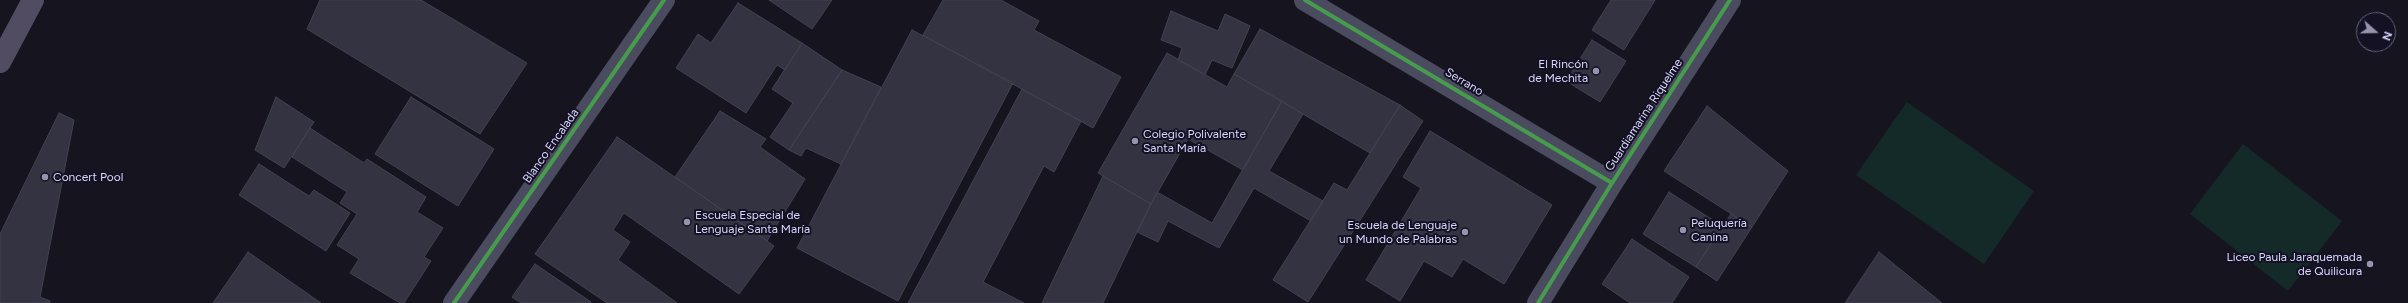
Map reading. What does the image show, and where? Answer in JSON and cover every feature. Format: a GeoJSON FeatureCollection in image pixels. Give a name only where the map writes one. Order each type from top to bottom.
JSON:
{"type":"FeatureCollection","features":[{"type":"Feature","properties":{"kind":"main road"},"geometry":{"type":"LineString","coordinates":[[0,62],[33,0]]}},
{"type":"Feature","properties":{"kind":"street","name":"Blanco Encalada"},"geometry":{"type":"LineString","coordinates":[[454,303],[664,0]]}},
{"type":"Feature","properties":{"kind":"street","name":"Serrano"},"geometry":{"type":"LineString","coordinates":[[1305,0],[1612,182]]}},
{"type":"Feature","properties":{"kind":"street","name":"Guardiamarina Riquelme"},"geometry":{"type":"LineString","coordinates":[[1538,303],[1612,182],[1730,0]]}},
{"type":"Feature","properties":{"kind":"green space"},"geometry":{"type":"Polygon","coordinates":[[[1907,102],[2034,191],[1984,264],[1856,175],[1907,102]]]}},
{"type":"Feature","properties":{"kind":"green space"},"geometry":{"type":"Polygon","coordinates":[[[2243,144],[2342,221],[2288,291],[2190,214],[2243,144]]]}},
{"type":"Feature","properties":{"kind":"building"},"geometry":{"type":"Polygon","coordinates":[[[320,0],[421,0],[527,63],[480,134],[307,29],[320,0]]]}},
{"type":"Feature","properties":{"kind":"building"},"geometry":{"type":"Polygon","coordinates":[[[769,0],[832,0],[812,29],[769,0]]]}},
{"type":"Feature","properties":{"kind":"building"},"geometry":{"type":"Polygon","coordinates":[[[943,0],[1001,0],[1039,21],[1034,30],[1121,77],[1093,128],[923,35],[943,0]]]}},
{"type":"Feature","properties":{"kind":"building"},"geometry":{"type":"Polygon","coordinates":[[[1611,0],[1655,0],[1624,50],[1592,30],[1611,0]]]}},
{"type":"Feature","properties":{"kind":"building"},"geometry":{"type":"Polygon","coordinates":[[[738,3],[802,43],[785,70],[777,65],[746,113],[676,68],[698,34],[711,43],[738,3]]]}},
{"type":"Feature","properties":{"kind":"building"},"geometry":{"type":"Polygon","coordinates":[[[1171,11],[1218,31],[1225,14],[1250,26],[1232,68],[1212,60],[1205,75],[1178,60],[1182,48],[1161,40],[1171,11]]]}},
{"type":"Feature","properties":{"kind":"building"},"geometry":{"type":"Polygon","coordinates":[[[1260,29],[1400,105],[1370,153],[1234,74],[1260,29]]]}},
{"type":"Feature","properties":{"kind":"building"},"geometry":{"type":"Polygon","coordinates":[[[912,30],[1013,83],[898,301],[797,248],[912,30]]]}},
{"type":"Feature","properties":{"kind":"building","name":"El Rincón de Mechita"},"geometry":{"type":"Polygon","coordinates":[[[1592,40],[1626,61],[1600,102],[1566,81],[1592,40]]]}},
{"type":"Feature","properties":{"kind":"building"},"geometry":{"type":"Polygon","coordinates":[[[802,43],[842,70],[789,150],[770,137],[793,103],[772,89],[802,43]]]}},
{"type":"Feature","properties":{"kind":"building"},"geometry":{"type":"Polygon","coordinates":[[[1167,53],[1227,87],[1234,74],[1282,101],[1243,170],[1188,139],[1151,204],[1098,173],[1167,53]]]}},
{"type":"Feature","properties":{"kind":"building"},"geometry":{"type":"Polygon","coordinates":[[[842,70],[881,87],[841,164],[806,148],[801,156],[789,150],[842,70]]]}},
{"type":"Feature","properties":{"kind":"building"},"geometry":{"type":"Polygon","coordinates":[[[1022,89],[1081,121],[1054,172],[1044,166],[983,282],[1024,303],[908,303],[1022,89]]]}},
{"type":"Feature","properties":{"kind":"building"},"geometry":{"type":"Polygon","coordinates":[[[276,97],[314,122],[284,168],[255,150],[276,97]]]}},
{"type":"Feature","properties":{"kind":"building"},"geometry":{"type":"Polygon","coordinates":[[[411,97],[494,149],[458,206],[375,154],[411,97]]]}},
{"type":"Feature","properties":{"kind":"building"},"geometry":{"type":"Polygon","coordinates":[[[1282,101],[1303,114],[1269,171],[1323,201],[1311,221],[1254,188],[1219,248],[1168,221],[1158,242],[1137,232],[1157,192],[1212,223],[1282,101]]]}},
{"type":"Feature","properties":{"kind":"building"},"geometry":{"type":"Polygon","coordinates":[[[1400,105],[1423,121],[1308,302],[1273,280],[1334,183],[1347,190],[1400,105]]]}},
{"type":"Feature","properties":{"kind":"building"},"geometry":{"type":"Polygon","coordinates":[[[1707,106],[1788,171],[1752,227],[1664,171],[1707,106]]]}},
{"type":"Feature","properties":{"kind":"building"},"geometry":{"type":"Polygon","coordinates":[[[720,111],[766,139],[760,147],[805,179],[767,241],[675,177],[720,111]]]}},
{"type":"Feature","properties":{"kind":"building","name":"Concert Pool"},"geometry":{"type":"Polygon","coordinates":[[[59,113],[74,120],[40,297],[50,301],[50,303],[0,303],[0,234],[59,113]]]}},
{"type":"Feature","properties":{"kind":"building"},"geometry":{"type":"Polygon","coordinates":[[[310,128],[364,163],[367,159],[426,197],[417,212],[443,228],[424,257],[431,261],[404,303],[400,303],[350,273],[359,259],[337,245],[357,214],[340,203],[347,192],[292,157],[310,128]]]}},
{"type":"Feature","properties":{"kind":"building","name":"Escuela de Lenguaje un Mundo de Palabras"},"geometry":{"type":"Polygon","coordinates":[[[1430,131],[1552,205],[1504,284],[1463,259],[1452,277],[1424,261],[1400,301],[1366,280],[1421,188],[1403,177],[1430,131]]]}},
{"type":"Feature","properties":{"kind":"building","name":"Escuela Especial de Lenguaje Santa María"},"geometry":{"type":"Polygon","coordinates":[[[617,137],[774,246],[739,294],[624,213],[613,230],[630,242],[618,260],[677,303],[607,303],[535,254],[617,137]]]}},
{"type":"Feature","properties":{"kind":"building"},"geometry":{"type":"Polygon","coordinates":[[[259,164],[309,196],[314,190],[350,213],[326,251],[239,195],[259,164]]]}},
{"type":"Feature","properties":{"kind":"building"},"geometry":{"type":"Polygon","coordinates":[[[1103,176],[1151,204],[1103,303],[1042,303],[1103,176]]]}},
{"type":"Feature","properties":{"kind":"building","name":"Peluquería Canina"},"geometry":{"type":"Polygon","coordinates":[[[1669,192],[1722,226],[1696,267],[1643,234],[1669,192]]]}},
{"type":"Feature","properties":{"kind":"building"},"geometry":{"type":"Polygon","coordinates":[[[1731,214],[1752,227],[1717,281],[1696,267],[1731,214]]]}},
{"type":"Feature","properties":{"kind":"building"},"geometry":{"type":"Polygon","coordinates":[[[1632,239],[1689,277],[1672,303],[1630,303],[1602,284],[1632,239]]]}},
{"type":"Feature","properties":{"kind":"building"},"geometry":{"type":"Polygon","coordinates":[[[248,252],[321,303],[213,303],[248,252]]]}},
{"type":"Feature","properties":{"kind":"building"},"geometry":{"type":"Polygon","coordinates":[[[1879,252],[1942,303],[1845,303],[1879,252]]]}},
{"type":"Feature","properties":{"kind":"building"},"geometry":{"type":"Polygon","coordinates":[[[535,264],[591,302],[521,303],[512,297],[535,264]]]}},
{"type":"Feature","properties":{"kind":"cycle path"},"geometry":{"type":"LineString","coordinates":[[454,303],[664,0]]}},
{"type":"Feature","properties":{"kind":"cycle path"},"geometry":{"type":"LineString","coordinates":[[1305,0],[1612,183]]}},
{"type":"Feature","properties":{"kind":"cycle path"},"geometry":{"type":"LineString","coordinates":[[1538,303],[1612,183],[1730,0]]}},
{"type":"Feature","properties":{"kind":"place","name":"El Rincón de Mechita"},"geometry":{"type":"Point","coordinates":[1596,71]}},
{"type":"Feature","properties":{"kind":"place","name":"Colegio Polivalente Santa María"},"geometry":{"type":"Point","coordinates":[1135,141]}},
{"type":"Feature","properties":{"kind":"place","name":"Concert Pool"},"geometry":{"type":"Point","coordinates":[45,177]}},
{"type":"Feature","properties":{"kind":"place","name":"Escuela Especial de Lenguaje Santa María"},"geometry":{"type":"Point","coordinates":[687,222]}},
{"type":"Feature","properties":{"kind":"place","name":"Peluquería Canina"},"geometry":{"type":"Point","coordinates":[1683,230]}},
{"type":"Feature","properties":{"kind":"place","name":"Escuela de Lenguaje un Mundo de Palabras"},"geometry":{"type":"Point","coordinates":[1465,232]}},
{"type":"Feature","properties":{"kind":"place","name":"Liceo Paula Jaraquemada de Quilicura"},"geometry":{"type":"Point","coordinates":[2370,264]}}]}
